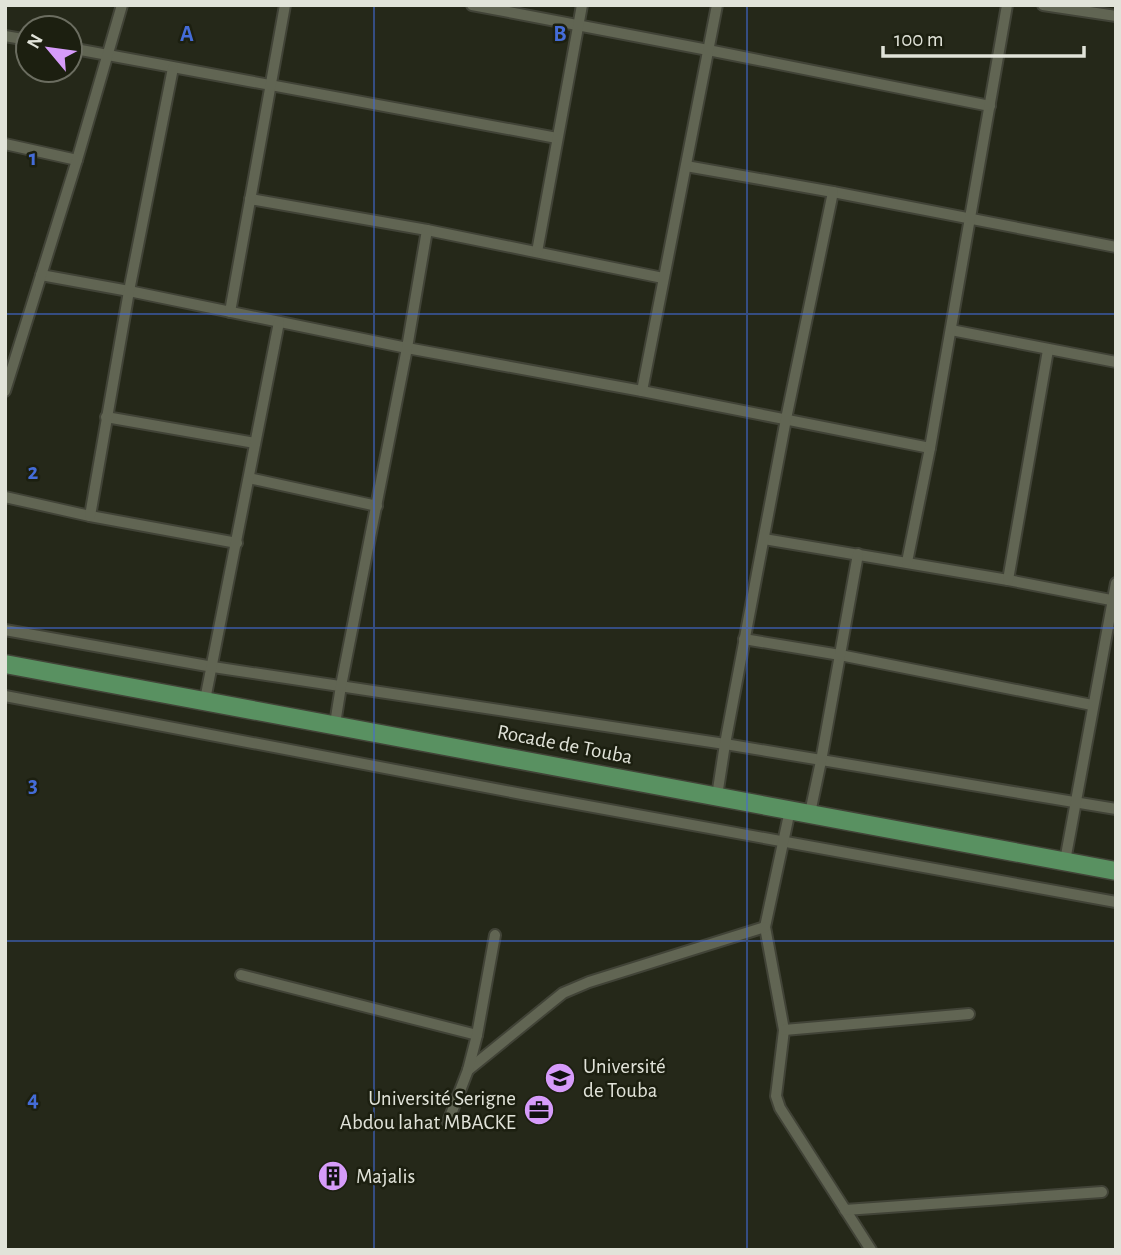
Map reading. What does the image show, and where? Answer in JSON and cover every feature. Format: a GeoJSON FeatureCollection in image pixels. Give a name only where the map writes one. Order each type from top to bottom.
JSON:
{"type":"FeatureCollection","features":[{"type":"Feature","properties":{"kind":"main road","name":"Rocade de Touba"},"geometry":{"type":"LineString","coordinates":[[5,664],[1116,871]]}},
{"type":"Feature","properties":{"kind":"street"},"geometry":{"type":"LineString","coordinates":[[5,391],[7,375],[77,160],[122,5]]}},
{"type":"Feature","properties":{"kind":"street"},"geometry":{"type":"LineString","coordinates":[[230,312],[285,5]]}},
{"type":"Feature","properties":{"kind":"street"},"geometry":{"type":"LineString","coordinates":[[472,5],[990,106]]}},
{"type":"Feature","properties":{"kind":"street"},"geometry":{"type":"LineString","coordinates":[[537,252],[582,5]]}},
{"type":"Feature","properties":{"kind":"street"},"geometry":{"type":"LineString","coordinates":[[642,391],[717,5]]}},
{"type":"Feature","properties":{"kind":"street"},"geometry":{"type":"LineString","coordinates":[[907,562],[930,448],[1007,5]]}},
{"type":"Feature","properties":{"kind":"street"},"geometry":{"type":"LineString","coordinates":[[1043,5],[1116,16]]}},
{"type":"Feature","properties":{"kind":"street"},"geometry":{"type":"LineString","coordinates":[[84,51],[557,138]]}},
{"type":"Feature","properties":{"kind":"street"},"geometry":{"type":"LineString","coordinates":[[90,516],[129,292],[173,68]]}},
{"type":"Feature","properties":{"kind":"street"},"geometry":{"type":"LineString","coordinates":[[5,144],[77,160]]}},
{"type":"Feature","properties":{"kind":"street"},"geometry":{"type":"LineString","coordinates":[[686,166],[1116,247]]}},
{"type":"Feature","properties":{"kind":"street"},"geometry":{"type":"LineString","coordinates":[[717,796],[786,419],[833,192]]}},
{"type":"Feature","properties":{"kind":"street"},"geometry":{"type":"LineString","coordinates":[[250,199],[426,230],[663,278]]}},
{"type":"Feature","properties":{"kind":"street"},"geometry":{"type":"LineString","coordinates":[[335,724],[407,348],[426,230]]}},
{"type":"Feature","properties":{"kind":"street"},"geometry":{"type":"LineString","coordinates":[[41,275],[930,448]]}},
{"type":"Feature","properties":{"kind":"street"},"geometry":{"type":"LineString","coordinates":[[205,700],[279,322]]}},
{"type":"Feature","properties":{"kind":"street"},"geometry":{"type":"LineString","coordinates":[[951,330],[1116,362]]}},
{"type":"Feature","properties":{"kind":"street"},"geometry":{"type":"LineString","coordinates":[[1008,580],[1048,350]]}},
{"type":"Feature","properties":{"kind":"street"},"geometry":{"type":"LineString","coordinates":[[106,417],[256,443]]}},
{"type":"Feature","properties":{"kind":"street"},"geometry":{"type":"LineString","coordinates":[[249,478],[377,506]]}},
{"type":"Feature","properties":{"kind":"street"},"geometry":{"type":"LineString","coordinates":[[5,497],[90,516],[237,543]]}},
{"type":"Feature","properties":{"kind":"street"},"geometry":{"type":"LineString","coordinates":[[764,539],[907,562],[1114,601]]}},
{"type":"Feature","properties":{"kind":"street"},"geometry":{"type":"LineString","coordinates":[[810,813],[858,554]]}},
{"type":"Feature","properties":{"kind":"street"},"geometry":{"type":"LineString","coordinates":[[1065,861],[1116,583]]}},
{"type":"Feature","properties":{"kind":"street"},"geometry":{"type":"LineString","coordinates":[[5,630],[213,667],[725,744],[1116,809]]}},
{"type":"Feature","properties":{"kind":"street"},"geometry":{"type":"LineString","coordinates":[[744,639],[840,655],[1092,705]]}},
{"type":"Feature","properties":{"kind":"street"},"geometry":{"type":"LineString","coordinates":[[5,696],[1116,902]]}},
{"type":"Feature","properties":{"kind":"street"},"geometry":{"type":"LineString","coordinates":[[790,810],[765,927],[784,1030],[776,1096],[780,1108],[871,1250]]}},
{"type":"Feature","properties":{"kind":"street"},"geometry":{"type":"LineString","coordinates":[[468,1070],[563,993],[589,982],[765,927]]}},
{"type":"Feature","properties":{"kind":"street"},"geometry":{"type":"LineString","coordinates":[[448,1122],[478,1035],[495,935]]}},
{"type":"Feature","properties":{"kind":"street"},"geometry":{"type":"LineString","coordinates":[[241,975],[478,1035]]}},
{"type":"Feature","properties":{"kind":"street"},"geometry":{"type":"LineString","coordinates":[[784,1030],[969,1014]]}},
{"type":"Feature","properties":{"kind":"street"},"geometry":{"type":"LineString","coordinates":[[845,1210],[1102,1192]]}},
{"type":"Feature","properties":{"kind":"place","name":"Université de Touba"},"geometry":{"type":"Point","coordinates":[560,1078]}},
{"type":"Feature","properties":{"kind":"place","name":"Université Serigne Abdou lahat MBACKE"},"geometry":{"type":"Point","coordinates":[539,1110]}},
{"type":"Feature","properties":{"kind":"place","name":"Majalis"},"geometry":{"type":"Point","coordinates":[333,1176]}}]}
